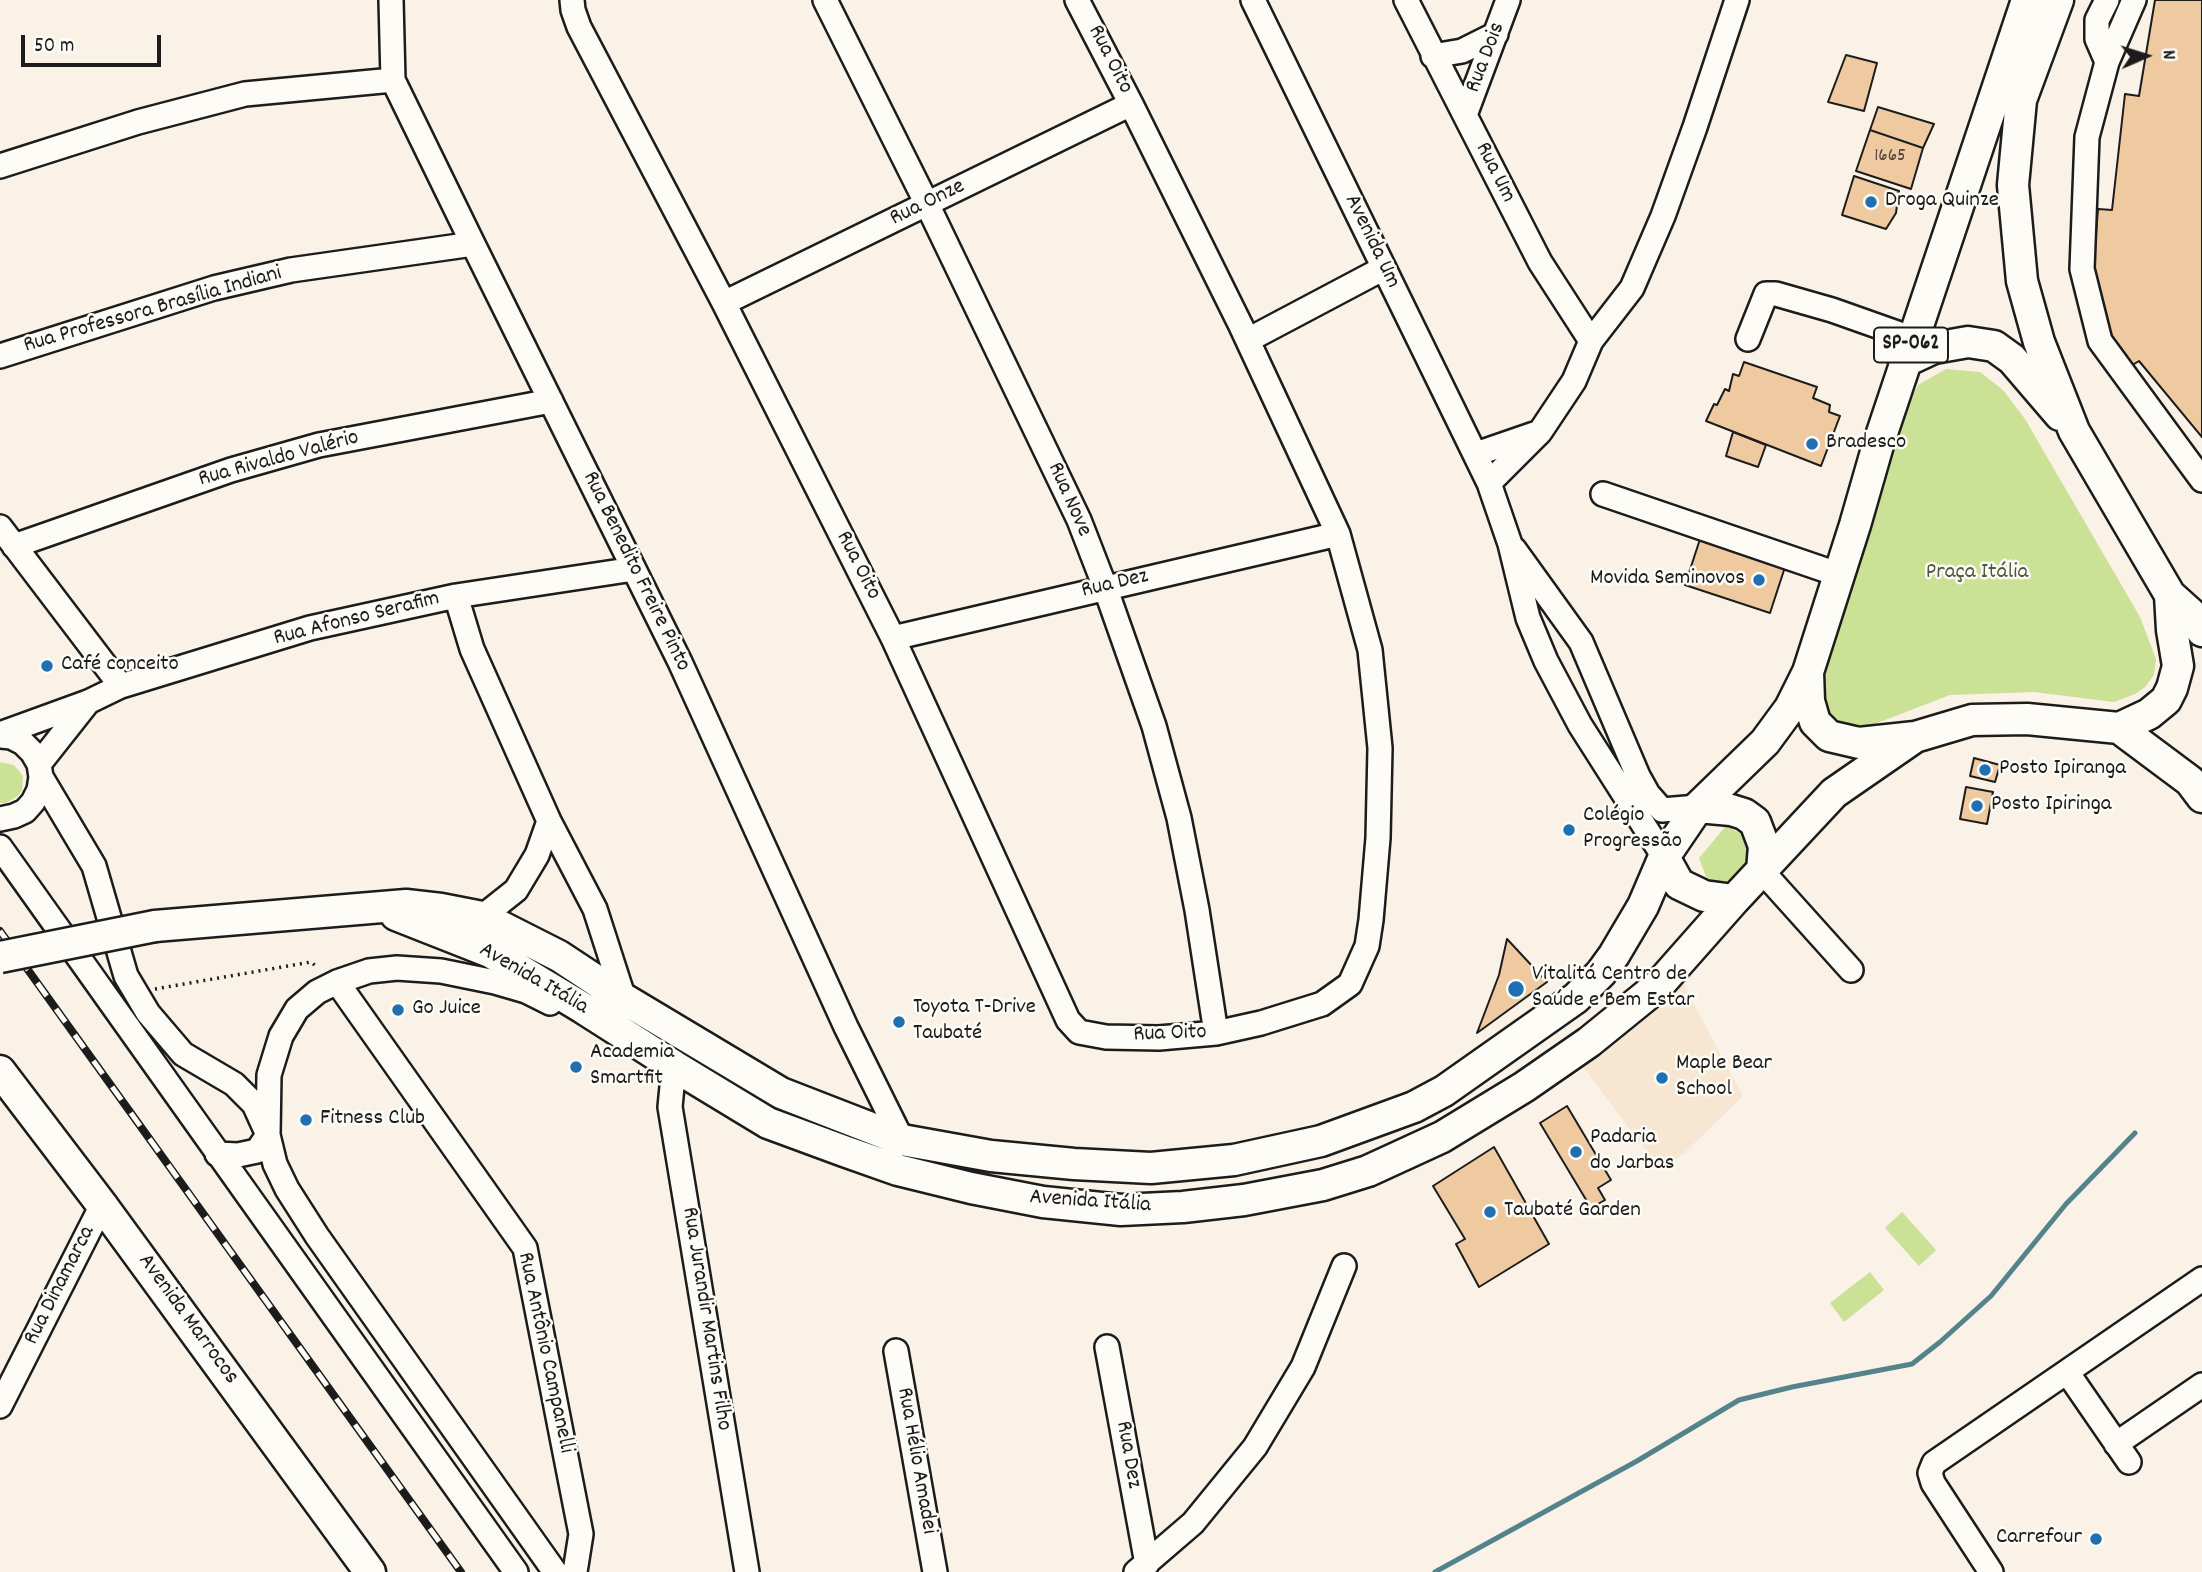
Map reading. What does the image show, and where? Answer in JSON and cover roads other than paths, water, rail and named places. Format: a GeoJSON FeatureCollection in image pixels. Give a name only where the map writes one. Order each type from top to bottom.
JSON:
{"type":"FeatureCollection","features":[{"type":"Feature","properties":{"kind":"main road","name":"SP-062"},"geometry":{"type":"LineString","coordinates":[[2058,0],[2021,100],[2013,185],[2022,281],[2039,342],[2074,431],[2170,595],[2190,613],[2202,631]]}},
{"type":"Feature","properties":{"kind":"main road","name":"SP-062"},"geometry":{"type":"LineString","coordinates":[[2025,1],[1909,350],[1808,672],[1809,701],[1815,722],[1829,736],[1859,743],[1915,737],[1972,720],[2027,719],[2119,728],[2149,714],[2166,699],[2172,688],[2178,666],[2170,595]]}},
{"type":"Feature","properties":{"kind":"main road","name":"SP-062"},"geometry":{"type":"LineString","coordinates":[[1909,350],[1968,342],[1994,346],[2012,359],[2074,431]]}},
{"type":"Feature","properties":{"kind":"main road"},"geometry":{"type":"LineString","coordinates":[[1734,900],[1704,896],[1679,884],[1664,857],[1698,807],[1765,742],[1790,708],[1808,672]]}},
{"type":"Feature","properties":{"kind":"main road"},"geometry":{"type":"LineString","coordinates":[[2119,728],[2198,790]]}},
{"type":"Feature","properties":{"kind":"main road","name":"Avenida Itália"},"geometry":{"type":"LineString","coordinates":[[376,908],[490,952],[768,1123],[898,1170],[971,1188],[1043,1202],[1121,1210],[1183,1207],[1244,1200],[1323,1185],[1368,1171],[1442,1137],[1524,1087],[1578,1049],[1658,986],[1834,793],[1915,737]]}},
{"type":"Feature","properties":{"kind":"main road"},"geometry":{"type":"LineString","coordinates":[[1698,807],[1731,810],[1744,814],[1755,822],[1764,846],[1762,871]]}},
{"type":"Feature","properties":{"kind":"main road","name":"Avenida Itália"},"geometry":{"type":"LineString","coordinates":[[0,957],[155,926],[406,905],[441,909],[482,917],[559,956],[624,999],[781,1093],[902,1140],[991,1156],[1151,1168],[1246,1157],[1321,1141],[1388,1117],[1444,1091],[1576,998],[1601,973],[1643,906],[1664,857]]}},
{"type":"Feature","properties":{"kind":"main road","name":"Avenida Marrocos"},"geometry":{"type":"LineString","coordinates":[[0,1071],[102,1205],[370,1572]]}},
{"type":"Feature","properties":{"kind":"street","name":"Rua Benedito Freire Pinto"},"geometry":{"type":"LineString","coordinates":[[391,0],[393,80],[680,662],[846,1027],[902,1140]]}},
{"type":"Feature","properties":{"kind":"street","name":"Rua Oito"},"geometry":{"type":"LineString","coordinates":[[572,0],[579,27],[724,303],[893,638],[1068,1020],[1079,1032],[1106,1037],[1159,1038],[1216,1033],[1261,1023],[1322,1004],[1350,984],[1367,946],[1378,838],[1380,748],[1370,650],[1338,534],[1244,333],[1077,0]]}},
{"type":"Feature","properties":{"kind":"street","name":"Rua Nove"},"geometry":{"type":"LineString","coordinates":[[825,0],[928,204],[1079,520],[1105,587],[1154,726],[1179,818],[1198,910],[1216,1033]]}},
{"type":"Feature","properties":{"kind":"street","name":"Avenida Um"},"geometry":{"type":"LineString","coordinates":[[1253,0],[1476,454],[1510,544]]}},
{"type":"Feature","properties":{"kind":"street","name":"Rua Um"},"geometry":{"type":"LineString","coordinates":[[1406,0],[1540,262],[1591,341]]}},
{"type":"Feature","properties":{"kind":"street","name":"Rua Dois"},"geometry":{"type":"LineString","coordinates":[[1465,115],[1508,0]]}},
{"type":"Feature","properties":{"kind":"street"},"geometry":{"type":"LineString","coordinates":[[1489,483],[1541,432],[1574,381],[1591,341],[1632,288],[1663,216],[1737,0]]}},
{"type":"Feature","properties":{"kind":"street"},"geometry":{"type":"LineString","coordinates":[[2107,0],[2097,20],[2097,39],[2107,62]]}},
{"type":"Feature","properties":{"kind":"street"},"geometry":{"type":"LineString","coordinates":[[2134,0],[2107,62],[2087,137],[2082,269],[2100,341],[2202,480]]}},
{"type":"Feature","properties":{"kind":"street"},"geometry":{"type":"LineString","coordinates":[[1433,56],[1462,51],[1496,34]]}},
{"type":"Feature","properties":{"kind":"street"},"geometry":{"type":"LineString","coordinates":[[0,166],[138,122],[245,94],[393,80]]}},
{"type":"Feature","properties":{"kind":"street","name":"Rua Onze"},"geometry":{"type":"LineString","coordinates":[[724,303],[1131,104]]}},
{"type":"Feature","properties":{"kind":"street","name":"Rua Professora Brasília Indiani"},"geometry":{"type":"LineString","coordinates":[[0,356],[214,288],[291,270],[472,244]]}},
{"type":"Feature","properties":{"kind":"street"},"geometry":{"type":"LineString","coordinates":[[1244,333],[1381,262]]}},
{"type":"Feature","properties":{"kind":"street"},"geometry":{"type":"LineString","coordinates":[[1748,339],[1766,294],[1776,294],[1832,310],[1909,350]]}},
{"type":"Feature","properties":{"kind":"street","name":"Rua Rivaldo Valério"},"geometry":{"type":"LineString","coordinates":[[14,546],[231,470],[319,444],[551,401]]}},
{"type":"Feature","properties":{"kind":"street"},"geometry":{"type":"LineString","coordinates":[[1476,454],[1541,432]]}},
{"type":"Feature","properties":{"kind":"street"},"geometry":{"type":"LineString","coordinates":[[1603,494],[1840,575]]}},
{"type":"Feature","properties":{"kind":"street"},"geometry":{"type":"LineString","coordinates":[[0,527],[121,686]]}},
{"type":"Feature","properties":{"kind":"street","name":"Rua Dez"},"geometry":{"type":"LineString","coordinates":[[893,638],[1338,534]]}},
{"type":"Feature","properties":{"kind":"street"},"geometry":{"type":"LineString","coordinates":[[1510,544],[1581,642],[1648,794],[1662,810],[1698,807]]}},
{"type":"Feature","properties":{"kind":"street"},"geometry":{"type":"LineString","coordinates":[[1510,544],[1528,618],[1546,661],[1580,725],[1664,857]]}},
{"type":"Feature","properties":{"kind":"street","name":"Rua Afonso Serafim"},"geometry":{"type":"LineString","coordinates":[[0,735],[88,702],[121,686],[310,628],[457,596],[634,569]]}},
{"type":"Feature","properties":{"kind":"street"},"geometry":{"type":"LineString","coordinates":[[457,596],[472,649],[549,821],[595,909],[624,999]]}},
{"type":"Feature","properties":{"kind":"street"},"geometry":{"type":"LineString","coordinates":[[0,819],[25,811],[33,802],[39,790],[40,770],[88,702]]}},
{"type":"Feature","properties":{"kind":"street"},"geometry":{"type":"LineString","coordinates":[[0,735],[23,743],[32,752],[94,866],[126,976],[148,1013],[183,1055],[234,1084],[254,1104],[268,1135],[275,1164],[286,1189],[555,1572]]}},
{"type":"Feature","properties":{"kind":"street"},"geometry":{"type":"LineString","coordinates":[[482,917],[516,890],[537,855],[549,821]]}},
{"type":"Feature","properties":{"kind":"street"},"geometry":{"type":"LineString","coordinates":[[0,847],[516,1572]]}},
{"type":"Feature","properties":{"kind":"street"},"geometry":{"type":"LineString","coordinates":[[1762,871],[1851,971]]}},
{"type":"Feature","properties":{"kind":"street"},"geometry":{"type":"LineString","coordinates":[[217,1154],[239,1155],[257,1151],[268,1135],[269,1075],[281,1036],[297,1009],[317,992],[369,971],[397,968],[441,971],[526,990],[674,1066]]}},
{"type":"Feature","properties":{"kind":"street","name":"Rua Antônio Campanelli"},"geometry":{"type":"LineString","coordinates":[[337,982],[525,1248],[581,1534],[575,1572]]}},
{"type":"Feature","properties":{"kind":"street","name":"Rua Jurandir Martins Filho"},"geometry":{"type":"LineString","coordinates":[[674,1066],[670,1107],[747,1572]]}},
{"type":"Feature","properties":{"kind":"street","name":"Rua Dinamarca"},"geometry":{"type":"LineString","coordinates":[[0,1406],[102,1205]]}},
{"type":"Feature","properties":{"kind":"street"},"geometry":{"type":"LineString","coordinates":[[1141,1568],[1193,1522],[1255,1447],[1303,1367],[1344,1266]]}},
{"type":"Feature","properties":{"kind":"street"},"geometry":{"type":"LineString","coordinates":[[1991,1572],[1933,1483],[1930,1473],[1934,1463],[2202,1279]]}},
{"type":"Feature","properties":{"kind":"street","name":"Rua Dez"},"geometry":{"type":"LineString","coordinates":[[1107,1347],[1141,1568]]}},
{"type":"Feature","properties":{"kind":"street","name":"Rua Hélio Amadei"},"geometry":{"type":"LineString","coordinates":[[896,1351],[935,1572]]}},
{"type":"Feature","properties":{"kind":"street"},"geometry":{"type":"LineString","coordinates":[[2067,1372],[2123,1453],[2202,1385]]}},
{"type":"Feature","properties":{"kind":"waterway"},"geometry":{"type":"LineString","coordinates":[[1435,1572],[1637,1461],[1739,1400],[1912,1364],[1991,1296],[2066,1204],[2135,1133]]}},
{"type":"Feature","properties":{"kind":"railway"},"geometry":{"type":"LineString","coordinates":[[0,931],[461,1572]]}},
{"type":"Feature","properties":{"kind":"place","name":"Droga Quinze"},"geometry":{"type":"Point","coordinates":[1871,202]}},
{"type":"Feature","properties":{"kind":"place","name":"Bradesco"},"geometry":{"type":"Point","coordinates":[1812,444]}},
{"type":"Feature","properties":{"kind":"place","name":"Movida Seminovos"},"geometry":{"type":"Point","coordinates":[1759,580]}},
{"type":"Feature","properties":{"kind":"place","name":"Café conceito"},"geometry":{"type":"Point","coordinates":[47,666]}},
{"type":"Feature","properties":{"kind":"place","name":"Posto Ipiranga"},"geometry":{"type":"Point","coordinates":[1985,770]}},
{"type":"Feature","properties":{"kind":"place","name":"Posto Ipiringa"},"geometry":{"type":"Point","coordinates":[1977,806]}},
{"type":"Feature","properties":{"kind":"place","name":"Colégio Progressão"},"geometry":{"type":"Point","coordinates":[1569,830]}},
{"type":"Feature","properties":{"kind":"place","name":"Vitalitá Centro de Saúde e Bem Estar"},"geometry":{"type":"Point","coordinates":[1516,989]}},
{"type":"Feature","properties":{"kind":"place","name":"Go Juice"},"geometry":{"type":"Point","coordinates":[398,1010]}},
{"type":"Feature","properties":{"kind":"place","name":"Toyota T-Drive Taubaté"},"geometry":{"type":"Point","coordinates":[899,1022]}},
{"type":"Feature","properties":{"kind":"place","name":"Academia Smartfit"},"geometry":{"type":"Point","coordinates":[576,1067]}},
{"type":"Feature","properties":{"kind":"place","name":"Maple Bear School"},"geometry":{"type":"Point","coordinates":[1662,1078]}},
{"type":"Feature","properties":{"kind":"place","name":"Fitness Club"},"geometry":{"type":"Point","coordinates":[306,1120]}},
{"type":"Feature","properties":{"kind":"place","name":"Padaria do Jarbas"},"geometry":{"type":"Point","coordinates":[1576,1152]}},
{"type":"Feature","properties":{"kind":"place","name":"Taubaté Garden"},"geometry":{"type":"Point","coordinates":[1490,1212]}},
{"type":"Feature","properties":{"kind":"place","name":"Carrefour"},"geometry":{"type":"Point","coordinates":[2096,1539]}},
{"type":"Feature","properties":{"kind":"park label","name":"Praça Itália"},"geometry":{"type":"Point","coordinates":[1977,574]}}]}
